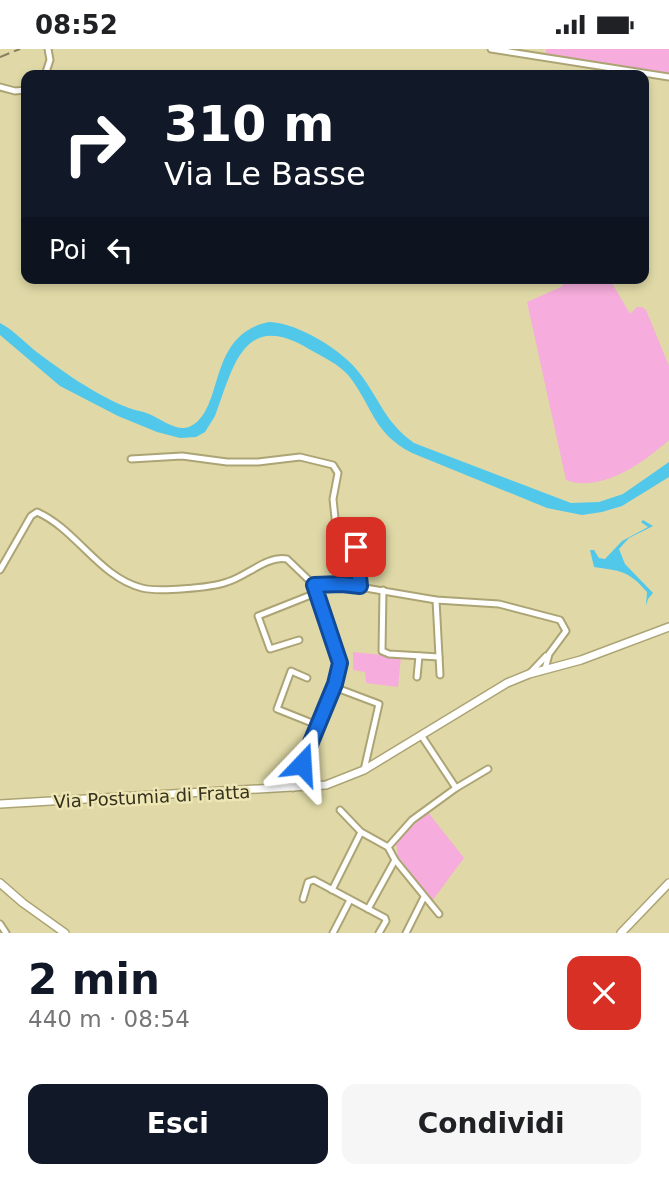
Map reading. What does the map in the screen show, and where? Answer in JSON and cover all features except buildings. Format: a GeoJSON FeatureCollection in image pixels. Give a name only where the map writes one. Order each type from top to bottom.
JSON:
{"type":"FeatureCollection","features":[{"type":"Feature","properties":{"kind":"main road","name":"Via Postumia di Fratta"},"geometry":{"type":"LineString","coordinates":[[0,806],[326,785],[364,769],[507,683],[581,660],[669,627]]}},
{"type":"Feature","properties":{"kind":"main road"},"geometry":{"type":"LineString","coordinates":[[621,933],[669,883]]}},
{"type":"Feature","properties":{"kind":"main road"},"geometry":{"type":"LineString","coordinates":[[0,884],[65,933]]}},
{"type":"Feature","properties":{"kind":"street"},"geometry":{"type":"LineString","coordinates":[[47,70],[50,60],[48,49]]}},
{"type":"Feature","properties":{"kind":"street"},"geometry":{"type":"LineString","coordinates":[[491,49],[624,70]]}},
{"type":"Feature","properties":{"kind":"street"},"geometry":{"type":"LineString","coordinates":[[649,74],[669,77]]}},
{"type":"Feature","properties":{"kind":"street"},"geometry":{"type":"LineString","coordinates":[[0,87],[21,90]]}},
{"type":"Feature","properties":{"kind":"street"},"geometry":{"type":"LineString","coordinates":[[131,459],[182,456],[227,462],[258,462],[300,457],[332,465],[338,473],[333,499],[342,584]]}},
{"type":"Feature","properties":{"kind":"street"},"geometry":{"type":"LineString","coordinates":[[0,569],[30,516],[37,512],[60,527],[92,557],[132,585],[158,591],[229,582],[273,560],[284,558],[314,585],[340,658],[334,687],[293,788]]}},
{"type":"Feature","properties":{"kind":"street"},"geometry":{"type":"LineString","coordinates":[[356,547],[360,586]]}},
{"type":"Feature","properties":{"kind":"street"},"geometry":{"type":"LineString","coordinates":[[314,585],[342,584],[436,600],[499,604],[560,620],[566,631],[530,674]]}},
{"type":"Feature","properties":{"kind":"street"},"geometry":{"type":"LineString","coordinates":[[383,590],[382,651],[439,657]]}},
{"type":"Feature","properties":{"kind":"street"},"geometry":{"type":"LineString","coordinates":[[299,640],[271,649],[258,616],[316,593]]}},
{"type":"Feature","properties":{"kind":"street"},"geometry":{"type":"LineString","coordinates":[[436,600],[440,675]]}},
{"type":"Feature","properties":{"kind":"street"},"geometry":{"type":"LineString","coordinates":[[545,669],[549,654]]}},
{"type":"Feature","properties":{"kind":"street"},"geometry":{"type":"LineString","coordinates":[[417,677],[419,656]]}},
{"type":"Feature","properties":{"kind":"street"},"geometry":{"type":"LineString","coordinates":[[307,678],[290,671],[277,709],[317,725]]}},
{"type":"Feature","properties":{"kind":"street"},"geometry":{"type":"LineString","coordinates":[[334,687],[379,704],[364,769]]}},
{"type":"Feature","properties":{"kind":"street"},"geometry":{"type":"LineString","coordinates":[[421,734],[456,788]]}},
{"type":"Feature","properties":{"kind":"street"},"geometry":{"type":"LineString","coordinates":[[388,847],[412,820],[488,769]]}},
{"type":"Feature","properties":{"kind":"street"},"geometry":{"type":"LineString","coordinates":[[340,810],[361,832],[388,847],[394,860],[439,914]]}},
{"type":"Feature","properties":{"kind":"street"},"geometry":{"type":"LineString","coordinates":[[332,890],[361,832]]}},
{"type":"Feature","properties":{"kind":"street"},"geometry":{"type":"LineString","coordinates":[[368,909],[394,860]]}},
{"type":"Feature","properties":{"kind":"street"},"geometry":{"type":"LineString","coordinates":[[303,899],[310,881],[314,880],[385,918],[379,933]]}},
{"type":"Feature","properties":{"kind":"street"},"geometry":{"type":"LineString","coordinates":[[406,933],[424,897]]}},
{"type":"Feature","properties":{"kind":"street"},"geometry":{"type":"LineString","coordinates":[[333,933],[350,900]]}},
{"type":"Feature","properties":{"kind":"street"},"geometry":{"type":"LineString","coordinates":[[0,924],[6,933]]}},
{"type":"Feature","properties":{"kind":"shaded area"},"geometry":{"type":"Polygon","coordinates":[[[546,49],[669,49],[669,74],[649,70],[546,57],[546,49]]]}},
{"type":"Feature","properties":{"kind":"shaded area"},"geometry":{"type":"Polygon","coordinates":[[[564,284],[612,284],[630,314],[637,307],[646,310],[669,366],[669,440],[634,466],[608,479],[594,482],[566,480],[527,302],[564,284]]]}},
{"type":"Feature","properties":{"kind":"shaded area"},"geometry":{"type":"Polygon","coordinates":[[[353,652],[401,657],[398,687],[366,683],[365,672],[353,670],[353,652]]]}},
{"type":"Feature","properties":{"kind":"shaded area"},"geometry":{"type":"Polygon","coordinates":[[[427,811],[464,858],[432,901],[398,856],[396,843],[427,811]]]}},
{"type":"Feature","properties":{"kind":"water"},"geometry":{"type":"Polygon","coordinates":[[[269,322],[294,327],[307,333],[344,357],[361,375],[396,427],[414,443],[571,503],[599,502],[623,494],[669,462],[669,477],[622,506],[602,512],[582,515],[547,508],[412,453],[399,445],[381,428],[357,387],[340,368],[287,338],[269,336],[255,340],[244,349],[235,363],[215,416],[205,432],[196,437],[180,438],[118,416],[60,386],[0,335],[0,323],[38,353],[93,390],[122,405],[184,428],[200,418],[208,406],[225,357],[235,342],[249,330],[269,322]]]}},
{"type":"Feature","properties":{"kind":"water"},"geometry":{"type":"Polygon","coordinates":[[[643,520],[653,526],[629,538],[619,549],[625,564],[653,593],[646,606],[647,592],[634,579],[611,569],[594,567],[590,550],[594,550],[599,558],[605,559],[622,541],[648,527],[641,522],[643,520]]]}},
{"type":"Feature","properties":{"kind":"railway"},"geometry":{"type":"LineString","coordinates":[[0,57],[20,49]]}},
{"type":"Feature","properties":{"kind":"route"},"geometry":{"type":"LineString","coordinates":[[302,764],[335,684],[340,663],[314,585],[360,586],[356,547]]}}]}
